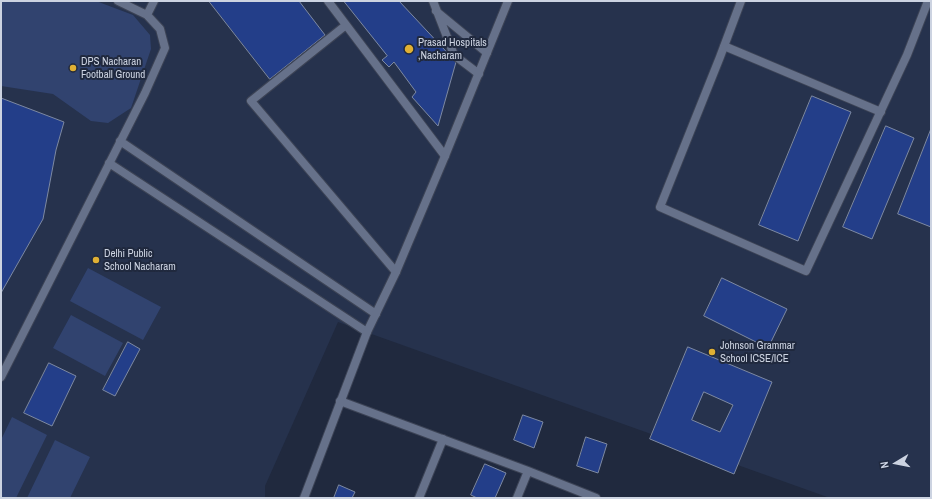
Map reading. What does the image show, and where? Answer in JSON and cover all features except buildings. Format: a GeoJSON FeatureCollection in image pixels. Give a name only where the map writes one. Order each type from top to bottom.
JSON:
{"type":"FeatureCollection","features":[{"type":"Feature","properties":{"kind":"street"},"geometry":{"type":"LineString","coordinates":[[1,377],[145,93],[165,48],[160,29],[147,15],[118,1]]}},
{"type":"Feature","properties":{"kind":"street"},"geometry":{"type":"LineString","coordinates":[[147,15],[154,1]]}},
{"type":"Feature","properties":{"kind":"street"},"geometry":{"type":"LineString","coordinates":[[328,1],[446,156]]}},
{"type":"Feature","properties":{"kind":"street"},"geometry":{"type":"LineString","coordinates":[[432,1],[454,55],[479,74]]}},
{"type":"Feature","properties":{"kind":"street"},"geometry":{"type":"LineString","coordinates":[[304,498],[367,332],[396,272],[446,156],[508,1]]}},
{"type":"Feature","properties":{"kind":"street"},"geometry":{"type":"LineString","coordinates":[[740,1],[724,46],[660,207],[806,271],[907,55],[928,1]]}},
{"type":"Feature","properties":{"kind":"street"},"geometry":{"type":"LineString","coordinates":[[435,10],[487,53]]}},
{"type":"Feature","properties":{"kind":"street"},"geometry":{"type":"LineString","coordinates":[[346,25],[251,101],[396,272]]}},
{"type":"Feature","properties":{"kind":"street"},"geometry":{"type":"LineString","coordinates":[[724,46],[881,112]]}},
{"type":"Feature","properties":{"kind":"street"},"geometry":{"type":"LineString","coordinates":[[120,141],[376,314]]}},
{"type":"Feature","properties":{"kind":"street"},"geometry":{"type":"LineString","coordinates":[[109,163],[367,332]]}},
{"type":"Feature","properties":{"kind":"street"},"geometry":{"type":"LineString","coordinates":[[340,401],[596,498]]}},
{"type":"Feature","properties":{"kind":"street"},"geometry":{"type":"LineString","coordinates":[[419,498],[443,439]]}},
{"type":"Feature","properties":{"kind":"street"},"geometry":{"type":"LineString","coordinates":[[517,498],[528,471]]}},
{"type":"Feature","properties":{"kind":"shaded area"},"geometry":{"type":"Polygon","coordinates":[[[1,1],[931,1],[931,498],[830,498],[338,322],[265,486],[265,498],[1,498],[1,1]]]}},
{"type":"Feature","properties":{"kind":"shaded area","name":"DPS Nacharan Football Ground"},"geometry":{"type":"Polygon","coordinates":[[[1,1],[96,1],[133,15],[150,35],[151,49],[131,108],[108,123],[91,121],[53,94],[1,86],[1,1]]]}},
{"type":"Feature","properties":{"kind":"shaded area"},"geometry":{"type":"Polygon","coordinates":[[[88,268],[161,307],[143,340],[70,301],[88,268]]]}},
{"type":"Feature","properties":{"kind":"shaded area"},"geometry":{"type":"Polygon","coordinates":[[[71,315],[123,343],[105,376],[53,348],[71,315]]]}},
{"type":"Feature","properties":{"kind":"shaded area"},"geometry":{"type":"Polygon","coordinates":[[[12,417],[47,435],[16,498],[1,498],[1,440],[12,417]]]}},
{"type":"Feature","properties":{"kind":"shaded area"},"geometry":{"type":"Polygon","coordinates":[[[55,440],[90,457],[70,498],[27,498],[55,440]]]}},
{"type":"Feature","properties":{"kind":"place","name":"Prasad Hospitals ,Nacharam"},"geometry":{"type":"Point","coordinates":[409,49]}},
{"type":"Feature","properties":{"kind":"place","name":"DPS Nacharan Football Ground"},"geometry":{"type":"Point","coordinates":[73,68]}},
{"type":"Feature","properties":{"kind":"place","name":"Delhi Public School Nacharam"},"geometry":{"type":"Point","coordinates":[96,260]}},
{"type":"Feature","properties":{"kind":"place","name":"Johnson Grammar School ICSE/ICE"},"geometry":{"type":"Point","coordinates":[712,352]}}]}
